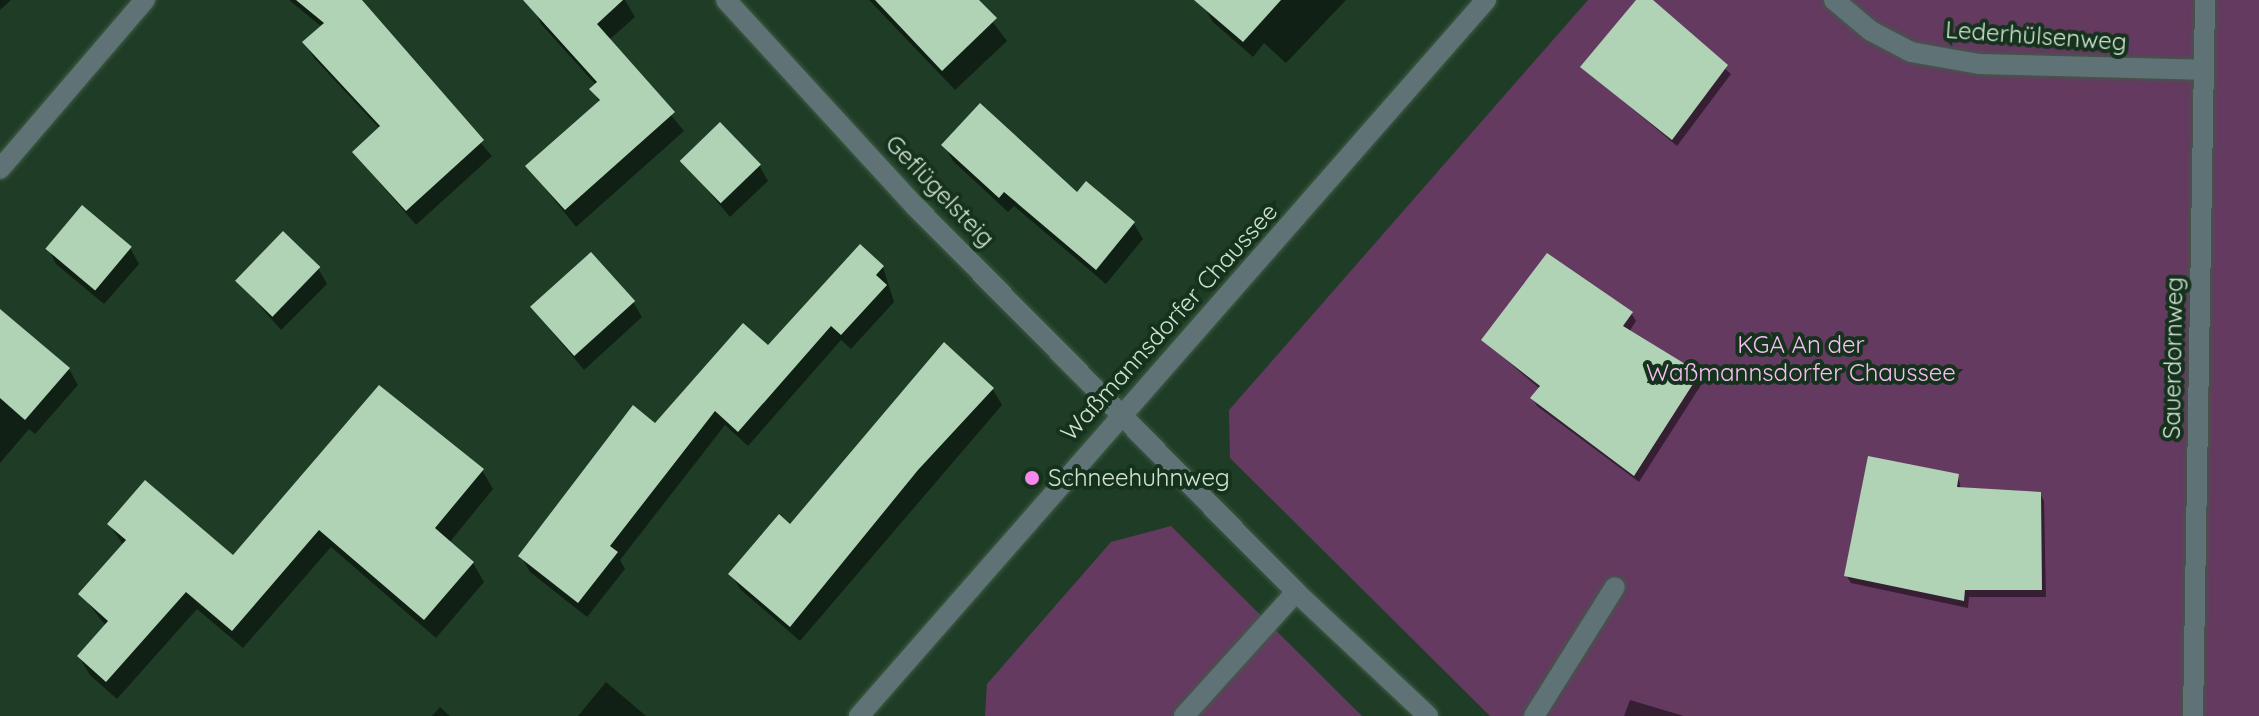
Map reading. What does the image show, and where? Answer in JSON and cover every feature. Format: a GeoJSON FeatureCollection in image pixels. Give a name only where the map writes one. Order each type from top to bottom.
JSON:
{"type":"FeatureCollection","features":[{"type":"Feature","properties":{"kind":"street"},"geometry":{"type":"LineString","coordinates":[[0,169],[145,0]]}},
{"type":"Feature","properties":{"kind":"street","name":"Geflügelsteig"},"geometry":{"type":"LineString","coordinates":[[726,0],[916,207],[1124,413]]}},
{"type":"Feature","properties":{"kind":"street","name":"Waßmannsdorfer Chaussee"},"geometry":{"type":"LineString","coordinates":[[859,716],[1486,0]]}},
{"type":"Feature","properties":{"kind":"street","name":"Lederhülsenweg"},"geometry":{"type":"LineString","coordinates":[[1834,0],[1871,31],[1911,52],[1979,64],[2202,70]]}},
{"type":"Feature","properties":{"kind":"street","name":"Sauerdornweg"},"geometry":{"type":"LineString","coordinates":[[2193,716],[2205,0]]}},
{"type":"Feature","properties":{"kind":"street"},"geometry":{"type":"LineString","coordinates":[[1124,413],[1296,592],[1428,716]]}},
{"type":"Feature","properties":{"kind":"street"},"geometry":{"type":"LineString","coordinates":[[1534,716],[1615,587]]}},
{"type":"Feature","properties":{"kind":"street"},"geometry":{"type":"LineString","coordinates":[[1184,716],[1296,592]]}},
{"type":"Feature","properties":{"kind":"green space","name":"KGA An der Waßmannsdorfer Chaussee"},"geometry":{"type":"Polygon","coordinates":[[[1588,0],[2259,0],[2259,716],[1490,716],[1230,458],[1229,410],[1588,0]]]}},
{"type":"Feature","properties":{"kind":"green space"},"geometry":{"type":"Polygon","coordinates":[[[1171,526],[1362,716],[985,716],[987,684],[1111,542],[1171,526]]]}},
{"type":"Feature","properties":{"kind":"building"},"geometry":{"type":"Polygon","coordinates":[[[296,0],[362,0],[484,140],[406,211],[352,152],[380,126],[302,42],[324,23],[296,0]]]}},
{"type":"Feature","properties":{"kind":"building"},"geometry":{"type":"Polygon","coordinates":[[[523,0],[623,0],[597,24],[675,112],[565,210],[525,166],[600,100],[589,89],[597,82],[523,0]]]}},
{"type":"Feature","properties":{"kind":"building"},"geometry":{"type":"Polygon","coordinates":[[[875,0],[979,0],[997,18],[942,71],[875,0]]]}},
{"type":"Feature","properties":{"kind":"building"},"geometry":{"type":"Polygon","coordinates":[[[1194,0],[1281,0],[1243,42],[1194,0]]]}},
{"type":"Feature","properties":{"kind":"building"},"geometry":{"type":"Polygon","coordinates":[[[1636,0],[1653,0],[1728,65],[1672,140],[1580,67],[1636,0]]]}},
{"type":"Feature","properties":{"kind":"building"},"geometry":{"type":"Polygon","coordinates":[[[980,103],[1077,192],[1086,181],[1135,222],[1096,270],[1004,192],[999,198],[941,145],[980,103]]]}},
{"type":"Feature","properties":{"kind":"building"},"geometry":{"type":"Polygon","coordinates":[[[720,122],[761,164],[721,203],[680,161],[720,122]]]}},
{"type":"Feature","properties":{"kind":"building"},"geometry":{"type":"Polygon","coordinates":[[[82,205],[132,247],[95,290],[45,249],[82,205]]]}},
{"type":"Feature","properties":{"kind":"building"},"geometry":{"type":"Polygon","coordinates":[[[283,231],[320,267],[272,317],[235,281],[283,231]]]}},
{"type":"Feature","properties":{"kind":"building"},"geometry":{"type":"Polygon","coordinates":[[[860,244],[884,266],[876,275],[887,285],[841,335],[831,326],[738,432],[715,411],[610,546],[618,552],[578,603],[518,556],[633,405],[655,423],[743,323],[768,345],[860,244]]]}},
{"type":"Feature","properties":{"kind":"building"},"geometry":{"type":"Polygon","coordinates":[[[591,252],[635,301],[574,356],[530,307],[591,252]]]}},
{"type":"Feature","properties":{"kind":"building"},"geometry":{"type":"Polygon","coordinates":[[[1547,253],[1633,312],[1623,326],[1700,373],[1634,476],[1530,398],[1540,386],[1481,340],[1547,253]]]}},
{"type":"Feature","properties":{"kind":"building"},"geometry":{"type":"Polygon","coordinates":[[[0,309],[70,368],[25,420],[0,398],[0,309]]]}},
{"type":"Feature","properties":{"kind":"building"},"geometry":{"type":"Polygon","coordinates":[[[944,342],[994,388],[918,470],[790,627],[728,574],[779,514],[790,524],[944,342]]]}},
{"type":"Feature","properties":{"kind":"building"},"geometry":{"type":"Polygon","coordinates":[[[379,385],[484,469],[435,528],[474,562],[424,620],[319,530],[232,631],[186,592],[106,682],[77,656],[108,621],[78,594],[126,540],[107,524],[145,480],[233,555],[379,385]]]}},
{"type":"Feature","properties":{"kind":"building"},"geometry":{"type":"Polygon","coordinates":[[[1868,456],[1959,474],[1957,487],[2041,492],[2042,590],[1965,590],[1964,601],[1844,576],[1868,456]]]}},
{"type":"Feature","properties":{"kind":"place","name":"Schneehuhnweg"},"geometry":{"type":"Point","coordinates":[1032,478]}}]}
